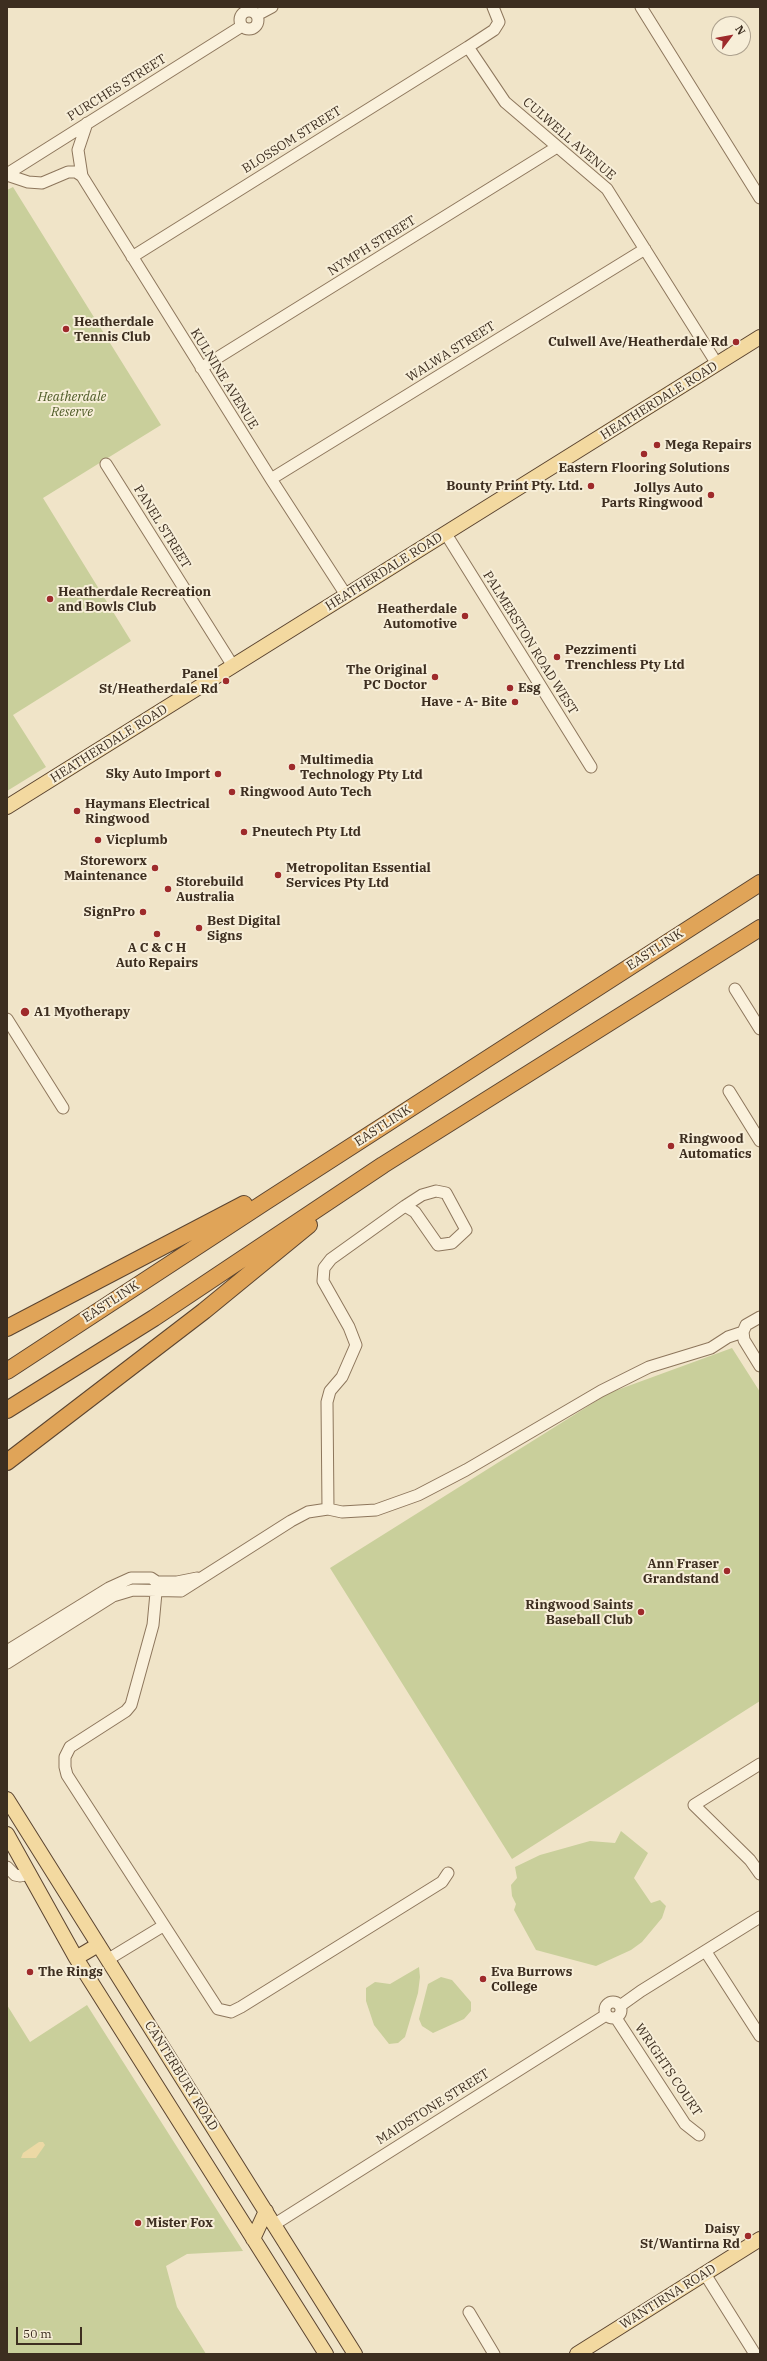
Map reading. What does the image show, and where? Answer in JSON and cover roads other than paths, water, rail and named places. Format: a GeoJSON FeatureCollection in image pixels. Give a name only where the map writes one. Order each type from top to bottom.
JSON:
{"type":"FeatureCollection","features":[{"type":"Feature","properties":{"kind":"highway","name":"EASTLINK"},"geometry":{"type":"LineString","coordinates":[[7,1371],[336,1156],[760,883]]}},
{"type":"Feature","properties":{"kind":"highway"},"geometry":{"type":"LineString","coordinates":[[7,1410],[154,1318],[383,1165],[760,928]]}},
{"type":"Feature","properties":{"kind":"highway"},"geometry":{"type":"LineString","coordinates":[[7,1328],[336,1156]]}},
{"type":"Feature","properties":{"kind":"highway"},"geometry":{"type":"LineString","coordinates":[[7,1462],[204,1311],[383,1165]]}},
{"type":"Feature","properties":{"kind":"main road","name":"HEATHERDALE ROAD"},"geometry":{"type":"LineString","coordinates":[[7,807],[760,337]]}},
{"type":"Feature","properties":{"kind":"main road","name":"CANTERBURY ROAD"},"geometry":{"type":"LineString","coordinates":[[7,1799],[107,1960],[275,2224],[355,2354]]}},
{"type":"Feature","properties":{"kind":"main road","name":"CANTERBURY ROAD"},"geometry":{"type":"LineString","coordinates":[[7,1834],[76,1958],[326,2354]]}},
{"type":"Feature","properties":{"kind":"main road"},"geometry":{"type":"LineString","coordinates":[[76,1958],[98,1944]]}},
{"type":"Feature","properties":{"kind":"main road"},"geometry":{"type":"LineString","coordinates":[[253,2239],[266,2211]]}},
{"type":"Feature","properties":{"kind":"main road","name":"WANTIRNA ROAD"},"geometry":{"type":"LineString","coordinates":[[577,2354],[760,2239]]}},
{"type":"Feature","properties":{"kind":"street","name":"PURCHES STREET"},"geometry":{"type":"LineString","coordinates":[[7,174],[242,26],[247,29],[253,28],[258,21],[257,15],[272,7]]}},
{"type":"Feature","properties":{"kind":"street"},"geometry":{"type":"LineString","coordinates":[[468,47],[494,30],[499,22],[493,7]]}},
{"type":"Feature","properties":{"kind":"street"},"geometry":{"type":"LineString","coordinates":[[641,7],[760,198]]}},
{"type":"Feature","properties":{"kind":"street"},"geometry":{"type":"LineString","coordinates":[[242,26],[240,20],[242,9],[250,10],[257,15]]}},
{"type":"Feature","properties":{"kind":"street","name":"CULWELL AVENUE"},"geometry":{"type":"LineString","coordinates":[[468,47],[505,102],[607,189],[717,364]]}},
{"type":"Feature","properties":{"kind":"street","name":"BLOSSOM STREET"},"geometry":{"type":"LineString","coordinates":[[132,256],[468,47]]}},
{"type":"Feature","properties":{"kind":"street","name":"KULNINE AVENUE"},"geometry":{"type":"LineString","coordinates":[[87,123],[78,150],[82,176],[201,368],[346,595]]}},
{"type":"Feature","properties":{"kind":"street","name":"NYMPH STREET"},"geometry":{"type":"LineString","coordinates":[[201,368],[558,147]]}},
{"type":"Feature","properties":{"kind":"street"},"geometry":{"type":"LineString","coordinates":[[7,174],[28,182],[42,183],[68,172],[76,172],[82,176]]}},
{"type":"Feature","properties":{"kind":"street","name":"WALWA STREET"},"geometry":{"type":"LineString","coordinates":[[271,479],[645,249]]}},
{"type":"Feature","properties":{"kind":"street","name":"PANEL STREET"},"geometry":{"type":"LineString","coordinates":[[106,464],[233,666]]}},
{"type":"Feature","properties":{"kind":"street","name":"PALMERSTON ROAD WEST"},"geometry":{"type":"LineString","coordinates":[[446,534],[591,767]]}},
{"type":"Feature","properties":{"kind":"street"},"geometry":{"type":"LineString","coordinates":[[735,989],[760,1029]]}},
{"type":"Feature","properties":{"kind":"street"},"geometry":{"type":"LineString","coordinates":[[7,1019],[63,1108]]}},
{"type":"Feature","properties":{"kind":"street"},"geometry":{"type":"LineString","coordinates":[[729,1091],[760,1141]]}},
{"type":"Feature","properties":{"kind":"street"},"geometry":{"type":"LineString","coordinates":[[328,1509],[327,1402],[330,1391],[342,1377],[356,1345],[349,1327],[323,1281],[324,1268],[331,1259],[405,1206],[422,1195],[436,1190],[446,1193],[466,1230],[452,1243],[438,1245],[415,1212],[405,1206]]}},
{"type":"Feature","properties":{"kind":"street"},"geometry":{"type":"LineString","coordinates":[[760,1316],[746,1325],[743,1336],[760,1366]]}},
{"type":"Feature","properties":{"kind":"street"},"geometry":{"type":"LineString","coordinates":[[7,1663],[113,1596],[133,1590],[205,1576],[291,1521],[308,1512],[328,1509],[342,1512],[376,1510],[418,1495],[471,1467],[601,1391],[650,1367],[710,1348],[728,1337],[743,1336]]}},
{"type":"Feature","properties":{"kind":"street"},"geometry":{"type":"LineString","coordinates":[[7,1651],[124,1581],[131,1578],[151,1578],[156,1586],[153,1625],[131,1705],[126,1711],[70,1747],[64,1761],[67,1775],[212,2003],[218,2009],[231,2012],[430,1890],[442,1882],[448,1873]]}},
{"type":"Feature","properties":{"kind":"street"},"geometry":{"type":"LineString","coordinates":[[760,1764],[694,1805],[750,1860],[760,1874]]}},
{"type":"Feature","properties":{"kind":"street"},"geometry":{"type":"LineString","coordinates":[[7,1867],[15,1875],[20,1876],[30,1874]]}},
{"type":"Feature","properties":{"kind":"street"},"geometry":{"type":"LineString","coordinates":[[611,2016],[620,2013],[620,2006],[641,1991],[706,1952],[760,1917]]}},
{"type":"Feature","properties":{"kind":"street"},"geometry":{"type":"LineString","coordinates":[[107,1960],[163,1926]]}},
{"type":"Feature","properties":{"kind":"street"},"geometry":{"type":"LineString","coordinates":[[706,1952],[760,2036]]}},
{"type":"Feature","properties":{"kind":"street","name":"WRIGHTS COURT"},"geometry":{"type":"LineString","coordinates":[[611,2016],[685,2124],[699,2135]]}},
{"type":"Feature","properties":{"kind":"street","name":"MAIDSTONE STREET"},"geometry":{"type":"LineString","coordinates":[[275,2224],[611,2016]]}},
{"type":"Feature","properties":{"kind":"street"},"geometry":{"type":"LineString","coordinates":[[705,2274],[755,2354]]}},
{"type":"Feature","properties":{"kind":"street"},"geometry":{"type":"LineString","coordinates":[[469,2312],[494,2354]]}},
{"type":"Feature","properties":{"kind":"place","name":"Heatherdale Tennis Club"},"geometry":{"type":"Point","coordinates":[66,329]}},
{"type":"Feature","properties":{"kind":"place","name":"Culwell Ave/Heatherdale Rd"},"geometry":{"type":"Point","coordinates":[736,342]}},
{"type":"Feature","properties":{"kind":"place","name":"Mega Repairs"},"geometry":{"type":"Point","coordinates":[657,445]}},
{"type":"Feature","properties":{"kind":"place","name":"Eastern Flooring Solutions"},"geometry":{"type":"Point","coordinates":[644,454]}},
{"type":"Feature","properties":{"kind":"place","name":"Bounty Print Pty. Ltd."},"geometry":{"type":"Point","coordinates":[591,486]}},
{"type":"Feature","properties":{"kind":"place","name":"Jollys Auto Parts Ringwood"},"geometry":{"type":"Point","coordinates":[711,495]}},
{"type":"Feature","properties":{"kind":"place","name":"Heatherdale Recreation and Bowls Club"},"geometry":{"type":"Point","coordinates":[50,599]}},
{"type":"Feature","properties":{"kind":"place","name":"Heatherdale Automotive"},"geometry":{"type":"Point","coordinates":[465,616]}},
{"type":"Feature","properties":{"kind":"place","name":"Pezzimenti Trenchless Pty Ltd"},"geometry":{"type":"Point","coordinates":[557,657]}},
{"type":"Feature","properties":{"kind":"place","name":"The Original PC Doctor"},"geometry":{"type":"Point","coordinates":[435,677]}},
{"type":"Feature","properties":{"kind":"place","name":"Panel St/Heatherdale Rd"},"geometry":{"type":"Point","coordinates":[226,681]}},
{"type":"Feature","properties":{"kind":"place","name":"Esg"},"geometry":{"type":"Point","coordinates":[510,688]}},
{"type":"Feature","properties":{"kind":"place","name":"Have - A- Bite"},"geometry":{"type":"Point","coordinates":[515,702]}},
{"type":"Feature","properties":{"kind":"place","name":"Multimedia Technology Pty Ltd"},"geometry":{"type":"Point","coordinates":[292,767]}},
{"type":"Feature","properties":{"kind":"place","name":"Sky Auto Import"},"geometry":{"type":"Point","coordinates":[218,774]}},
{"type":"Feature","properties":{"kind":"place","name":"Ringwood Auto Tech"},"geometry":{"type":"Point","coordinates":[232,792]}},
{"type":"Feature","properties":{"kind":"place","name":"Haymans Electrical Ringwood"},"geometry":{"type":"Point","coordinates":[77,811]}},
{"type":"Feature","properties":{"kind":"place","name":"Pneutech Pty Ltd"},"geometry":{"type":"Point","coordinates":[244,832]}},
{"type":"Feature","properties":{"kind":"place","name":"Vicplumb"},"geometry":{"type":"Point","coordinates":[98,840]}},
{"type":"Feature","properties":{"kind":"place","name":"Storeworx Maintenance"},"geometry":{"type":"Point","coordinates":[155,868]}},
{"type":"Feature","properties":{"kind":"place","name":"Metropolitan Essential Services Pty Ltd"},"geometry":{"type":"Point","coordinates":[278,875]}},
{"type":"Feature","properties":{"kind":"place","name":"Storebuild Australia"},"geometry":{"type":"Point","coordinates":[168,889]}},
{"type":"Feature","properties":{"kind":"place","name":"SignPro"},"geometry":{"type":"Point","coordinates":[143,912]}},
{"type":"Feature","properties":{"kind":"place","name":"Best Digital Signs"},"geometry":{"type":"Point","coordinates":[199,928]}},
{"type":"Feature","properties":{"kind":"place","name":"A C & C H Auto Repairs"},"geometry":{"type":"Point","coordinates":[157,934]}},
{"type":"Feature","properties":{"kind":"place","name":"A1 Myotherapy"},"geometry":{"type":"Point","coordinates":[25,1012]}},
{"type":"Feature","properties":{"kind":"place","name":"Ringwood Automatics"},"geometry":{"type":"Point","coordinates":[671,1146]}},
{"type":"Feature","properties":{"kind":"place","name":"Ann Fraser Grandstand"},"geometry":{"type":"Point","coordinates":[727,1571]}},
{"type":"Feature","properties":{"kind":"place","name":"Ringwood Saints Baseball Club"},"geometry":{"type":"Point","coordinates":[641,1612]}},
{"type":"Feature","properties":{"kind":"place","name":"The Rings"},"geometry":{"type":"Point","coordinates":[30,1972]}},
{"type":"Feature","properties":{"kind":"place","name":"Eva Burrows College"},"geometry":{"type":"Point","coordinates":[483,1979]}},
{"type":"Feature","properties":{"kind":"place","name":"Mister Fox"},"geometry":{"type":"Point","coordinates":[138,2223]}},
{"type":"Feature","properties":{"kind":"place","name":"Daisy St/Wantirna Rd"},"geometry":{"type":"Point","coordinates":[748,2236]}},
{"type":"Feature","properties":{"kind":"park label","name":"Heatherdale Reserve"},"geometry":{"type":"Point","coordinates":[72,404]}}]}
